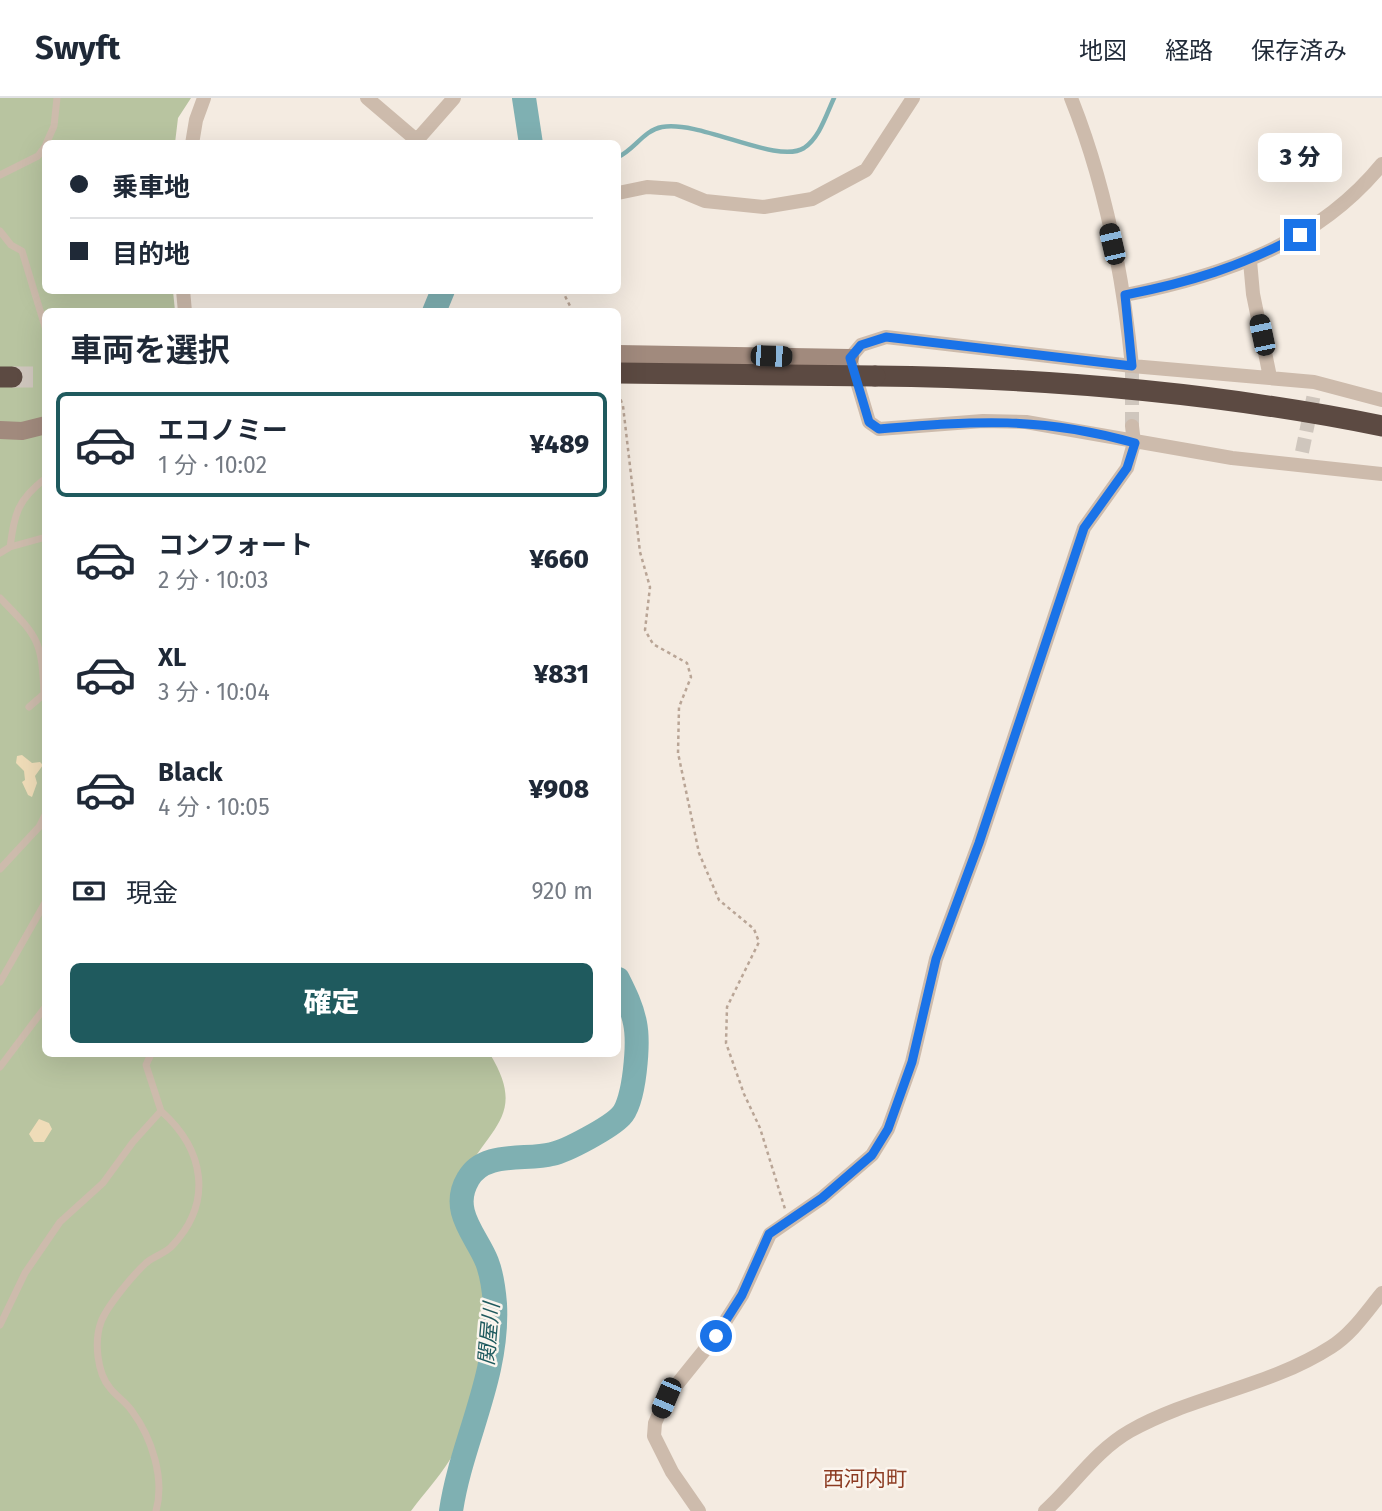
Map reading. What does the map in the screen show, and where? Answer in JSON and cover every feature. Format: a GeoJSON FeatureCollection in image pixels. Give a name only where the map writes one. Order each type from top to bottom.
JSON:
{"type":"FeatureCollection","features":[{"type":"Feature","properties":{"kind":"highway"},"geometry":{"type":"LineString","coordinates":[[621,373],[968,377],[1181,394],[1297,409],[1382,426]]}},
{"type":"Feature","properties":{"kind":"street"},"geometry":{"type":"LineString","coordinates":[[193,140],[204,98]]}},
{"type":"Feature","properties":{"kind":"street"},"geometry":{"type":"LineString","coordinates":[[368,98],[417,140]]}},
{"type":"Feature","properties":{"kind":"street"},"geometry":{"type":"LineString","coordinates":[[421,140],[454,98]]}},
{"type":"Feature","properties":{"kind":"street"},"geometry":{"type":"LineString","coordinates":[[621,192],[647,187],[676,189],[705,201],[764,207],[811,199],[866,170],[913,98]]}},
{"type":"Feature","properties":{"kind":"street"},"geometry":{"type":"LineString","coordinates":[[1071,98],[1087,138],[1125,295],[1132,366]]}},
{"type":"Feature","properties":{"kind":"street"},"geometry":{"type":"LineString","coordinates":[[1125,295],[1182,284],[1250,261],[1330,216],[1364,187],[1382,164]]}},
{"type":"Feature","properties":{"kind":"street"},"geometry":{"type":"LineString","coordinates":[[1250,261],[1253,293],[1270,377]]}},
{"type":"Feature","properties":{"kind":"street"},"geometry":{"type":"LineString","coordinates":[[850,358],[861,345],[886,337],[1132,366],[1270,377],[1382,400]]}},
{"type":"Feature","properties":{"kind":"street"},"geometry":{"type":"LineString","coordinates":[[621,354],[850,358]]}},
{"type":"Feature","properties":{"kind":"street"},"geometry":{"type":"LineString","coordinates":[[850,358],[869,422],[879,429],[982,421],[1026,422],[1073,428],[1135,443],[1303,459],[1382,475]]}},
{"type":"Feature","properties":{"kind":"street"},"geometry":{"type":"LineString","coordinates":[[0,430],[22,431],[42,426]]}},
{"type":"Feature","properties":{"kind":"street"},"geometry":{"type":"LineString","coordinates":[[699,1511],[672,1472],[654,1436],[655,1423],[666,1398],[716,1336],[742,1295],[769,1234],[822,1198],[872,1155],[888,1129],[912,1062],[936,959],[979,843],[1084,528],[1127,468],[1135,443],[1132,426]]}},
{"type":"Feature","properties":{"kind":"street"},"geometry":{"type":"LineString","coordinates":[[1045,1511],[1080,1471],[1128,1432],[1168,1412],[1267,1380],[1332,1347],[1382,1293]]}},
{"type":"Feature","properties":{"kind":"lane"},"geometry":{"type":"LineString","coordinates":[[48,140],[54,126],[57,98]]}},
{"type":"Feature","properties":{"kind":"lane"},"geometry":{"type":"LineString","coordinates":[[0,175],[38,156],[42,150]]}},
{"type":"Feature","properties":{"kind":"lane"},"geometry":{"type":"LineString","coordinates":[[1,235],[22,251],[42,315]]}},
{"type":"Feature","properties":{"kind":"lane"},"geometry":{"type":"LineString","coordinates":[[10,547],[16,509],[29,491],[42,481]]}},
{"type":"Feature","properties":{"kind":"lane"},"geometry":{"type":"LineString","coordinates":[[0,553],[10,547],[42,538]]}},
{"type":"Feature","properties":{"kind":"lane"},"geometry":{"type":"LineString","coordinates":[[0,598],[32,630],[42,656]]}},
{"type":"Feature","properties":{"kind":"lane"},"geometry":{"type":"LineString","coordinates":[[29,706],[42,696]]}},
{"type":"Feature","properties":{"kind":"lane"},"geometry":{"type":"LineString","coordinates":[[0,869],[42,821]]}},
{"type":"Feature","properties":{"kind":"lane"},"geometry":{"type":"LineString","coordinates":[[0,982],[42,908]]}},
{"type":"Feature","properties":{"kind":"lane"},"geometry":{"type":"LineString","coordinates":[[0,1067],[42,1011]]}},
{"type":"Feature","properties":{"kind":"lane"},"geometry":{"type":"LineString","coordinates":[[150,1057],[146,1065],[161,1111],[175,1124],[191,1152],[199,1168],[202,1186],[195,1209],[172,1247],[146,1263],[101,1322],[98,1343],[99,1370],[108,1387],[132,1410],[150,1446],[160,1477],[160,1497],[156,1511]]}},
{"type":"Feature","properties":{"kind":"lane"},"geometry":{"type":"LineString","coordinates":[[0,1325],[25,1273],[60,1222],[103,1183],[133,1142],[161,1111]]}},
{"type":"Feature","properties":{"kind":"path"},"geometry":{"type":"LineString","coordinates":[[621,404],[625,418],[640,552],[650,587],[645,630],[653,644],[687,663],[691,677],[679,707],[678,753],[699,853],[719,900],[754,929],[759,942],[727,1007],[726,1043],[744,1094],[760,1128],[788,1219]]}},
{"type":"Feature","properties":{"kind":"green space"},"geometry":{"type":"Polygon","coordinates":[[[0,98],[191,98],[178,118],[175,140],[42,140],[42,294],[173,294],[175,308],[42,308],[42,1057],[492,1057],[501,1075],[505,1106],[501,1119],[454,1195],[459,1229],[484,1285],[486,1320],[483,1344],[468,1417],[455,1451],[411,1511],[0,1511],[0,98]]]}},
{"type":"Feature","properties":{"kind":"sand"},"geometry":{"type":"Polygon","coordinates":[[[22,755],[32,763],[42,764],[35,776],[37,783],[32,797],[28,795],[22,782],[25,780],[24,771],[16,763],[17,756],[22,755]]]}},
{"type":"Feature","properties":{"kind":"sand"},"geometry":{"type":"Polygon","coordinates":[[[39,1119],[49,1123],[52,1129],[44,1142],[34,1142],[29,1134],[39,1119]]]}},
{"type":"Feature","properties":{"kind":"waterway","name":"関屋川"},"geometry":{"type":"LineString","coordinates":[[524,98],[530,140]]}},
{"type":"Feature","properties":{"kind":"waterway"},"geometry":{"type":"LineString","coordinates":[[621,155],[650,132],[662,127],[697,130],[757,147],[792,152],[804,148],[814,138],[834,98]]}},
{"type":"Feature","properties":{"kind":"waterway","name":"関屋川"},"geometry":{"type":"LineString","coordinates":[[436,308],[441,294]]}},
{"type":"Feature","properties":{"kind":"waterway","name":"関屋川"},"geometry":{"type":"LineString","coordinates":[[451,1511],[485,1383],[495,1331],[491,1278],[487,1262],[463,1212],[463,1191],[468,1179],[484,1164],[506,1158],[559,1152],[599,1132],[621,1116],[626,1109],[633,1085],[636,1044],[632,1011],[621,985]]}},
{"type":"Feature","properties":{"kind":"tunnel"},"geometry":{"type":"LineString","coordinates":[[1132,366],[1132,426]]}},
{"type":"Feature","properties":{"kind":"tunnel"},"geometry":{"type":"LineString","coordinates":[[12,377],[42,377]]}},
{"type":"Feature","properties":{"kind":"tunnel"},"geometry":{"type":"LineString","coordinates":[[1302,452],[1314,394]]}},
{"type":"Feature","properties":{"kind":"district","name":"西河内町"},"geometry":{"type":"Point","coordinates":[865,1479]}},
{"type":"Feature","properties":{"kind":"route"},"geometry":{"type":"LineString","coordinates":[[716,1336],[742,1295],[769,1234],[822,1198],[872,1155],[888,1129],[912,1062],[936,959],[979,843],[1084,528],[1127,468],[1135,443],[1073,428],[1026,422],[982,421],[879,429],[869,422],[850,358],[861,345],[886,337],[1132,366],[1125,295],[1182,284],[1250,261],[1300,235]]}}]}
